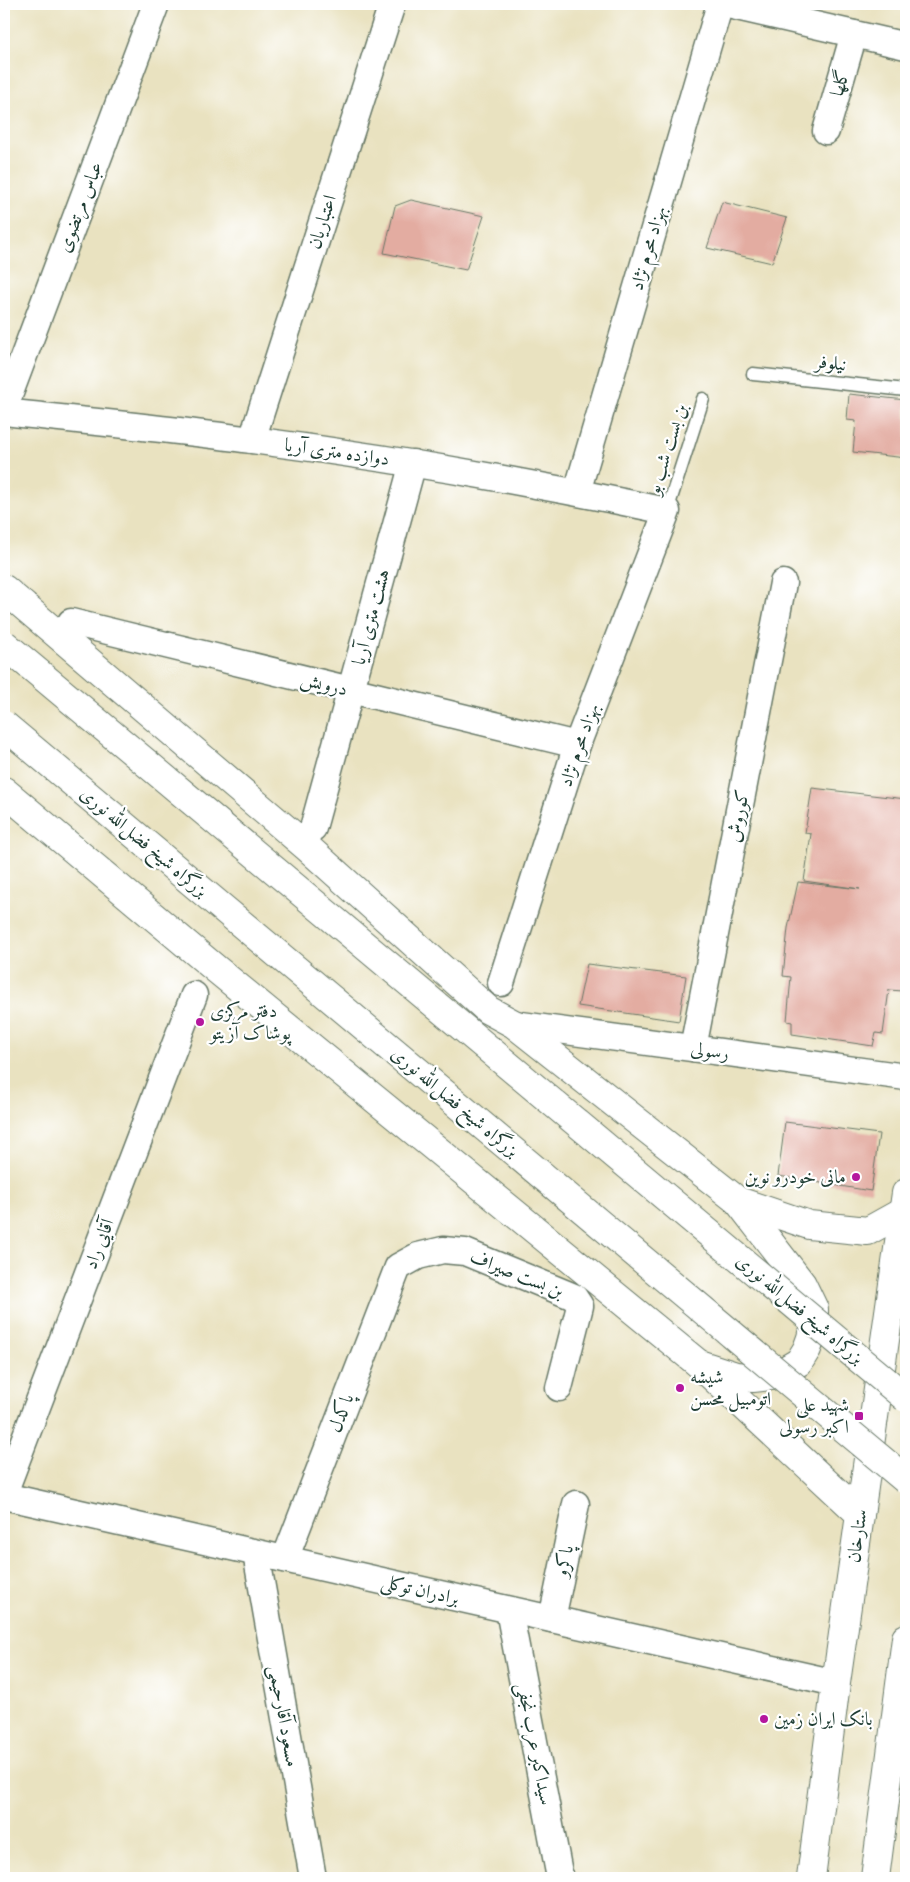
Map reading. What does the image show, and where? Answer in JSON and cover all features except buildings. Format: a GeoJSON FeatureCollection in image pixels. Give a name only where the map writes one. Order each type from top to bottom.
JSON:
{"type":"FeatureCollection","features":[{"type":"Feature","properties":{"kind":"main road"},"geometry":{"type":"LineString","coordinates":[[4,589],[308,848],[488,1010],[514,1024],[738,1201],[802,1284],[814,1309],[814,1324],[811,1338],[807,1349],[798,1362],[788,1369],[771,1376],[753,1378],[736,1376],[699,1364]]}},
{"type":"Feature","properties":{"kind":"main road","name":"بزرگراه شیخ فضل‌الله نوری"},"geometry":{"type":"LineString","coordinates":[[4,644],[906,1398]]}},
{"type":"Feature","properties":{"kind":"main road","name":"بزرگراه شیخ فضل‌الله نوری"},"geometry":{"type":"LineString","coordinates":[[4,725],[906,1480]]}},
{"type":"Feature","properties":{"kind":"main road"},"geometry":{"type":"LineString","coordinates":[[4,791],[216,969],[699,1364],[860,1514]]}},
{"type":"Feature","properties":{"kind":"main road"},"geometry":{"type":"LineString","coordinates":[[738,1201],[809,1225],[868,1231],[905,1202]]}},
{"type":"Feature","properties":{"kind":"main road","name":"ستارخان"},"geometry":{"type":"LineString","coordinates":[[811,1878],[836,1683],[905,1202]]}},
{"type":"Feature","properties":{"kind":"main road"},"geometry":{"type":"LineString","coordinates":[[875,1878],[906,1638]]}},
{"type":"Feature","properties":{"kind":"street","name":"عباس مرتضوی"},"geometry":{"type":"LineString","coordinates":[[4,411],[156,4]]}},
{"type":"Feature","properties":{"kind":"street","name":"اعتباریان"},"geometry":{"type":"LineString","coordinates":[[252,440],[392,4]]}},
{"type":"Feature","properties":{"kind":"street","name":"بهزاد محرم نژاد"},"geometry":{"type":"LineString","coordinates":[[577,492],[720,4]]}},
{"type":"Feature","properties":{"kind":"street"},"geometry":{"type":"LineString","coordinates":[[724,4],[906,46]]}},
{"type":"Feature","properties":{"kind":"street","name":"گلها"},"geometry":{"type":"LineString","coordinates":[[826,131],[854,34]]}},
{"type":"Feature","properties":{"kind":"street","name":"دوازده متری آریا"},"geometry":{"type":"LineString","coordinates":[[4,411],[252,440],[413,463],[577,492],[667,511]]}},
{"type":"Feature","properties":{"kind":"street","name":"هشت متری آریا"},"geometry":{"type":"LineString","coordinates":[[313,828],[413,463]]}},
{"type":"Feature","properties":{"kind":"street","name":"بهزاد محرم نژاد"},"geometry":{"type":"LineString","coordinates":[[501,983],[578,745],[667,511]]}},
{"type":"Feature","properties":{"kind":"street","name":"کوروش"},"geometry":{"type":"LineString","coordinates":[[693,1048],[783,583]]}},
{"type":"Feature","properties":{"kind":"street","name":"درویش"},"geometry":{"type":"LineString","coordinates":[[71,622],[578,745]]}},
{"type":"Feature","properties":{"kind":"street","name":"آقایی راد"},"geometry":{"type":"LineString","coordinates":[[4,1495],[194,995]]}},
{"type":"Feature","properties":{"kind":"street","name":"رسولی"},"geometry":{"type":"LineString","coordinates":[[514,1024],[906,1078]]}},
{"type":"Feature","properties":{"kind":"street","name":"بن بست صیراف"},"geometry":{"type":"LineString","coordinates":[[398,1267],[418,1256],[443,1250],[465,1252],[574,1297],[580,1306],[559,1388]]}},
{"type":"Feature","properties":{"kind":"street","name":"پاکدل"},"geometry":{"type":"LineString","coordinates":[[285,1559],[398,1267]]}},
{"type":"Feature","properties":{"kind":"street","name":"برادران توکلی"},"geometry":{"type":"LineString","coordinates":[[4,1495],[836,1683]]}},
{"type":"Feature","properties":{"kind":"street","name":"پاکرو"},"geometry":{"type":"LineString","coordinates":[[552,1619],[576,1504]]}},
{"type":"Feature","properties":{"kind":"street","name":"مسعود آقارحیمی"},"geometry":{"type":"LineString","coordinates":[[256,1553],[313,1878]]}},
{"type":"Feature","properties":{"kind":"street","name":"سیداکبر عرب نجفی"},"geometry":{"type":"LineString","coordinates":[[509,1610],[560,1878]]}},
{"type":"Feature","properties":{"kind":"lane","name":"نیلوفر"},"geometry":{"type":"LineString","coordinates":[[753,374],[906,390]]}},
{"type":"Feature","properties":{"kind":"lane","name":"بن بست شب بو"},"geometry":{"type":"LineString","coordinates":[[667,511],[703,399]]}},
{"type":"Feature","properties":{"kind":"place","name":"دفتر مرکزی پوشاک آزیتو"},"geometry":{"type":"Point","coordinates":[200,1022]}},
{"type":"Feature","properties":{"kind":"place","name":"مانی خودرو نوین"},"geometry":{"type":"Point","coordinates":[856,1177]}},
{"type":"Feature","properties":{"kind":"place","name":"شیشه اتومبیل محسن"},"geometry":{"type":"Point","coordinates":[680,1388]}},
{"type":"Feature","properties":{"kind":"place","name":"شهید علی اکبر رسولی"},"geometry":{"type":"Point","coordinates":[859,1416]}},
{"type":"Feature","properties":{"kind":"place","name":"بانک ایران زمین"},"geometry":{"type":"Point","coordinates":[764,1719]}}]}
